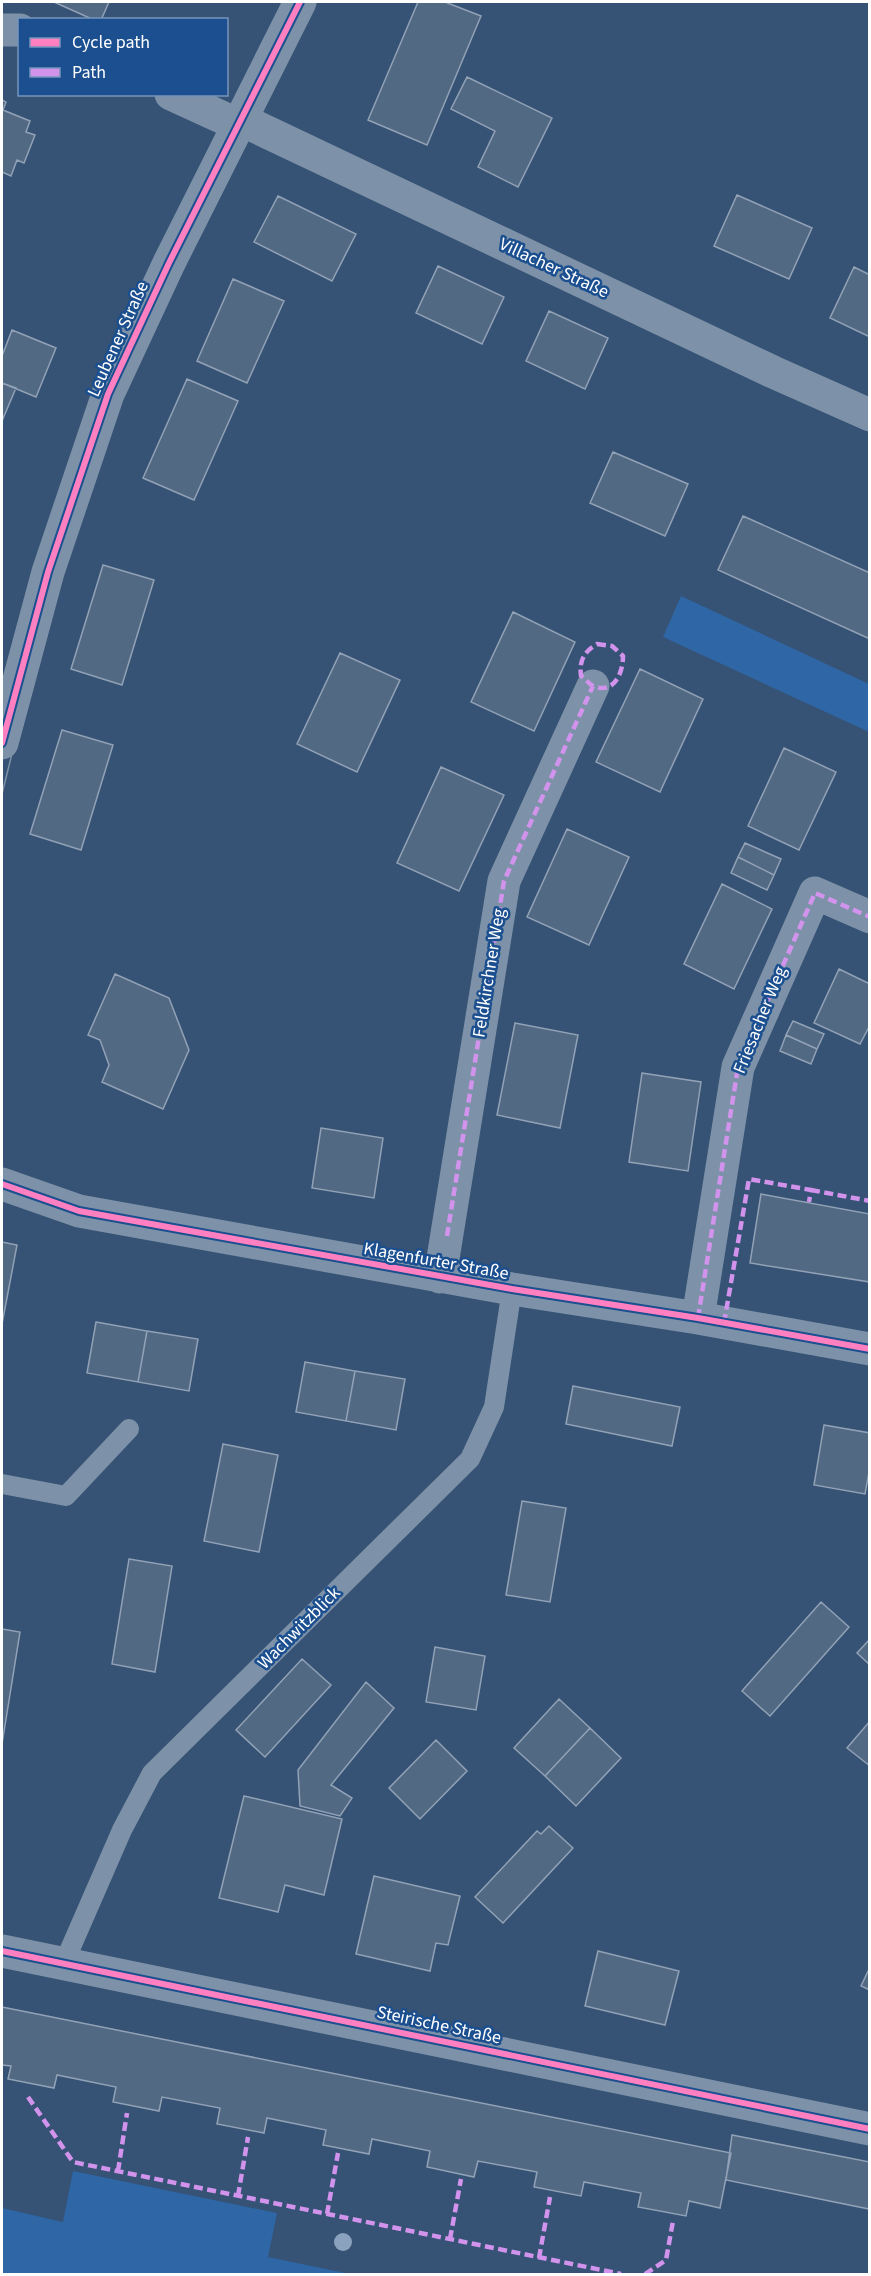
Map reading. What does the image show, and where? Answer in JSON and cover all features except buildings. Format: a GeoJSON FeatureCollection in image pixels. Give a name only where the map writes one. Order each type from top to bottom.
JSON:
{"type":"FeatureCollection","features":[{"type":"Feature","properties":{"kind":"street","name":"Leubener Straße"},"geometry":{"type":"LineString","coordinates":[[2,743],[48,572],[108,394],[169,263],[300,2]]}},
{"type":"Feature","properties":{"kind":"street"},"geometry":{"type":"LineString","coordinates":[[2,30],[18,30]]}},
{"type":"Feature","properties":{"kind":"street","name":"Villacher Straße"},"geometry":{"type":"LineString","coordinates":[[175,96],[230,121],[250,124],[773,372],[870,415]]}},
{"type":"Feature","properties":{"kind":"street","name":"Feldkirchner Weg"},"geometry":{"type":"LineString","coordinates":[[440,1277],[504,881],[593,686]]}},
{"type":"Feature","properties":{"kind":"street","name":"Friesacher Weg"},"geometry":{"type":"LineString","coordinates":[[698,1318],[738,1067],[815,893],[870,917]]}},
{"type":"Feature","properties":{"kind":"street","name":"Klagenfurter Straße"},"geometry":{"type":"LineString","coordinates":[[2,1184],[79,1211],[440,1277],[698,1318],[870,1349]]}},
{"type":"Feature","properties":{"kind":"street","name":"Steirische Straße"},"geometry":{"type":"LineString","coordinates":[[2,1951],[870,2129]]}},
{"type":"Feature","properties":{"kind":"lane","name":"Wachwitzblick"},"geometry":{"type":"LineString","coordinates":[[64,1963],[122,1830],[152,1773],[470,1459],[494,1407],[512,1289]]}},
{"type":"Feature","properties":{"kind":"lane"},"geometry":{"type":"LineString","coordinates":[[2,1484],[66,1496],[129,1429]]}},
{"type":"Feature","properties":{"kind":"shaded area"},"geometry":{"type":"Polygon","coordinates":[[[681,596],[869,684],[869,732],[663,637],[681,596]]]}},
{"type":"Feature","properties":{"kind":"shaded area"},"geometry":{"type":"Polygon","coordinates":[[[73,2171],[277,2213],[268,2257],[350,2274],[2,2274],[2,2208],[63,2222],[73,2171]]]}},
{"type":"Feature","properties":{"kind":"tram line"},"geometry":{"type":"LineString","coordinates":[[2,704],[39,569],[98,394],[161,260],[290,2]]}},
{"type":"Feature","properties":{"kind":"tram line"},"geometry":{"type":"LineString","coordinates":[[2,794],[55,580],[116,400],[189,241],[311,2]]}},
{"type":"Feature","properties":{"kind":"marked path"},"geometry":{"type":"LineString","coordinates":[[597,644],[612,646],[623,656],[619,675],[616,681],[607,688],[593,686],[581,676],[583,657],[597,644]]}},
{"type":"Feature","properties":{"kind":"marked path"},"geometry":{"type":"LineString","coordinates":[[447,1236],[504,881],[593,686]]}},
{"type":"Feature","properties":{"kind":"marked path"},"geometry":{"type":"LineString","coordinates":[[698,1318],[738,1067],[815,893],[870,917]]}},
{"type":"Feature","properties":{"kind":"marked path"},"geometry":{"type":"LineString","coordinates":[[724,1323],[749,1179],[811,1190],[809,1202]]}},
{"type":"Feature","properties":{"kind":"marked path"},"geometry":{"type":"LineString","coordinates":[[811,1190],[870,1201]]}},
{"type":"Feature","properties":{"kind":"marked path"},"geometry":{"type":"LineString","coordinates":[[28,2097],[73,2162],[621,2274]]}},
{"type":"Feature","properties":{"kind":"marked path"},"geometry":{"type":"LineString","coordinates":[[118,2171],[127,2113]]}},
{"type":"Feature","properties":{"kind":"marked path"},"geometry":{"type":"LineString","coordinates":[[238,2196],[248,2137]]}},
{"type":"Feature","properties":{"kind":"marked path"},"geometry":{"type":"LineString","coordinates":[[327,2214],[338,2153]]}},
{"type":"Feature","properties":{"kind":"marked path"},"geometry":{"type":"LineString","coordinates":[[450,2239],[461,2179]]}},
{"type":"Feature","properties":{"kind":"marked path"},"geometry":{"type":"LineString","coordinates":[[539,2258],[550,2197]]}},
{"type":"Feature","properties":{"kind":"marked path"},"geometry":{"type":"LineString","coordinates":[[645,2274],[666,2260],[673,2221]]}},
{"type":"Feature","properties":{"kind":"cycle path"},"geometry":{"type":"LineString","coordinates":[[2,743],[48,572],[108,394],[169,263],[300,2]]}},
{"type":"Feature","properties":{"kind":"cycle path"},"geometry":{"type":"LineString","coordinates":[[2,1184],[79,1211],[512,1289],[698,1318],[870,1349]]}},
{"type":"Feature","properties":{"kind":"cycle path"},"geometry":{"type":"LineString","coordinates":[[2,1951],[870,2129]]}}]}
